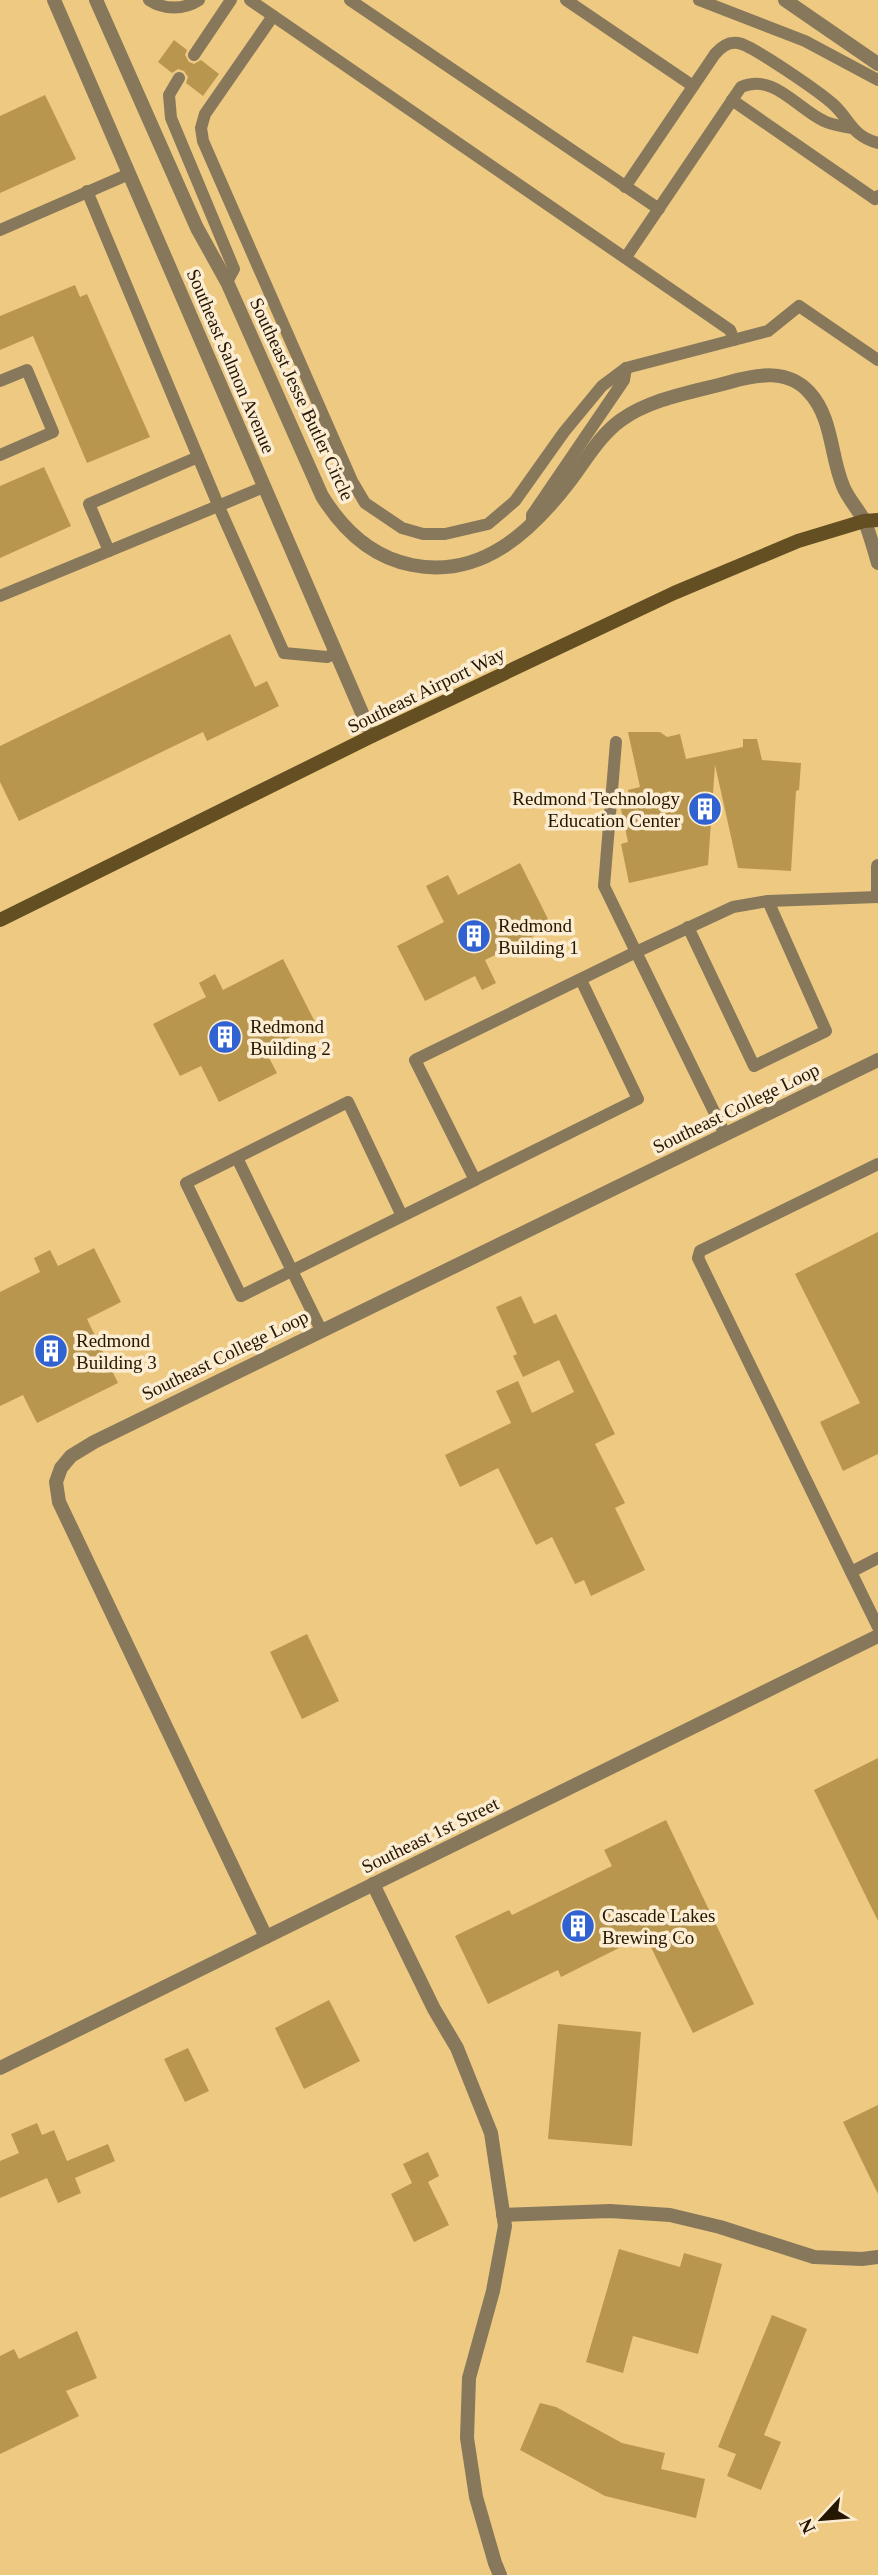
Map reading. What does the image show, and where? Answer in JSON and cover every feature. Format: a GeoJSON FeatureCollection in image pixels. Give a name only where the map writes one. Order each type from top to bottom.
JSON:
{"type":"FeatureCollection","features":[{"type":"Feature","properties":{"kind":"main road","name":"Southeast Airport Way"},"geometry":{"type":"LineString","coordinates":[[0,920],[372,736],[674,593],[798,541],[871,521]]}},
{"type":"Feature","properties":{"kind":"street","name":"Southeast Salmon Avenue"},"geometry":{"type":"LineString","coordinates":[[54,0],[372,736]]}},
{"type":"Feature","properties":{"kind":"street","name":"Southeast Jesse Butler Circle"},"geometry":{"type":"LineString","coordinates":[[96,0],[197,228],[227,282],[322,496],[345,528],[358,540],[388,558],[422,567],[449,567],[490,555],[512,542],[532,524],[569,482],[602,437],[631,414],[655,403],[743,378],[774,375],[793,379],[816,401],[825,419],[843,486],[871,521],[878,563]]}},
{"type":"Feature","properties":{"kind":"street"},"geometry":{"type":"LineString","coordinates":[[785,0],[878,64]]}},
{"type":"Feature","properties":{"kind":"street"},"geometry":{"type":"LineString","coordinates":[[878,866],[878,891]]}},
{"type":"Feature","properties":{"kind":"street","name":"Southeast College Loop"},"geometry":{"type":"LineString","coordinates":[[266,1937],[59,1502],[56,1482],[61,1468],[94,1442],[878,1060]]}},
{"type":"Feature","properties":{"kind":"street","name":"Southeast 1st Street"},"geometry":{"type":"LineString","coordinates":[[0,2068],[878,1636]]}},
{"type":"Feature","properties":{"kind":"street"},"geometry":{"type":"LineString","coordinates":[[373,1884],[435,2010],[457,2048],[491,2133],[505,2226],[493,2291],[468,2378],[467,2438],[476,2497],[500,2575]]}},
{"type":"Feature","properties":{"kind":"street"},"geometry":{"type":"LineString","coordinates":[[503,2215],[610,2211],[670,2215],[720,2227],[814,2257],[878,2257]]}},
{"type":"Feature","properties":{"kind":"lane"},"geometry":{"type":"LineString","coordinates":[[149,0],[157,6],[176,8],[199,0]]}},
{"type":"Feature","properties":{"kind":"lane"},"geometry":{"type":"LineString","coordinates":[[194,55],[231,0]]}},
{"type":"Feature","properties":{"kind":"lane"},"geometry":{"type":"LineString","coordinates":[[250,0],[730,330],[734,340]]}},
{"type":"Feature","properties":{"kind":"lane"},"geometry":{"type":"LineString","coordinates":[[350,0],[659,209]]}},
{"type":"Feature","properties":{"kind":"lane"},"geometry":{"type":"LineString","coordinates":[[566,0],[693,86]]}},
{"type":"Feature","properties":{"kind":"lane"},"geometry":{"type":"LineString","coordinates":[[699,0],[804,41],[878,80]]}},
{"type":"Feature","properties":{"kind":"lane"},"geometry":{"type":"LineString","coordinates":[[273,16],[205,114],[201,128],[203,141],[352,481],[365,503],[402,528],[423,534],[445,534],[488,524],[515,501],[564,432],[602,386],[626,368],[768,331],[799,306],[878,360]]}},
{"type":"Feature","properties":{"kind":"lane"},"geometry":{"type":"LineString","coordinates":[[625,187],[693,86],[722,47],[731,43],[741,43],[835,106],[851,128]]}},
{"type":"Feature","properties":{"kind":"lane"},"geometry":{"type":"LineString","coordinates":[[179,78],[169,94],[171,118],[234,269],[227,282]]}},
{"type":"Feature","properties":{"kind":"lane"},"geometry":{"type":"LineString","coordinates":[[626,257],[741,87],[761,82],[824,121],[851,128],[878,143]]}},
{"type":"Feature","properties":{"kind":"lane"},"geometry":{"type":"LineString","coordinates":[[732,100],[875,199],[878,196]]}},
{"type":"Feature","properties":{"kind":"lane"},"geometry":{"type":"LineString","coordinates":[[0,230],[129,174]]}},
{"type":"Feature","properties":{"kind":"lane"},"geometry":{"type":"LineString","coordinates":[[87,191],[219,507],[284,653],[327,657],[336,653]]}},
{"type":"Feature","properties":{"kind":"lane"},"geometry":{"type":"LineString","coordinates":[[532,524],[532,515],[624,380],[626,368]]}},
{"type":"Feature","properties":{"kind":"lane"},"geometry":{"type":"LineString","coordinates":[[0,381],[27,370],[53,432],[0,455]]}},
{"type":"Feature","properties":{"kind":"lane"},"geometry":{"type":"LineString","coordinates":[[109,551],[89,503],[198,457]]}},
{"type":"Feature","properties":{"kind":"lane"},"geometry":{"type":"LineString","coordinates":[[0,596],[264,487]]}},
{"type":"Feature","properties":{"kind":"lane"},"geometry":{"type":"LineString","coordinates":[[615,742],[604,887],[725,1134]]}},
{"type":"Feature","properties":{"kind":"lane"},"geometry":{"type":"LineString","coordinates":[[475,1180],[415,1060],[733,906],[768,901],[878,897]]}},
{"type":"Feature","properties":{"kind":"lane"},"geometry":{"type":"LineString","coordinates":[[688,927],[754,1066],[826,1031],[768,901]]}},
{"type":"Feature","properties":{"kind":"lane"},"geometry":{"type":"LineString","coordinates":[[402,1216],[348,1102],[186,1183],[241,1296],[638,1099],[581,980]]}},
{"type":"Feature","properties":{"kind":"lane"},"geometry":{"type":"LineString","coordinates":[[237,1158],[321,1330]]}},
{"type":"Feature","properties":{"kind":"lane"},"geometry":{"type":"LineString","coordinates":[[878,1164],[700,1251],[698,1258],[878,1627]]}},
{"type":"Feature","properties":{"kind":"lane"},"geometry":{"type":"LineString","coordinates":[[851,1572],[878,1558]]}},
{"type":"Feature","properties":{"kind":"building"},"geometry":{"type":"Polygon","coordinates":[[[174,40],[187,50],[185,55],[189,62],[194,64],[201,60],[219,74],[203,96],[186,83],[188,77],[184,71],[178,69],[172,73],[158,62],[174,40]]]}},
{"type":"Feature","properties":{"kind":"building"},"geometry":{"type":"Polygon","coordinates":[[[45,95],[76,159],[0,193],[0,116],[45,95]]]}},
{"type":"Feature","properties":{"kind":"building"},"geometry":{"type":"Polygon","coordinates":[[[75,285],[80,297],[87,294],[150,437],[87,463],[33,336],[0,350],[0,316],[75,285]]]}},
{"type":"Feature","properties":{"kind":"building"},"geometry":{"type":"Polygon","coordinates":[[[44,467],[71,526],[0,558],[0,486],[44,467]]]}},
{"type":"Feature","properties":{"kind":"building"},"geometry":{"type":"Polygon","coordinates":[[[230,634],[255,687],[267,681],[279,706],[207,741],[203,732],[19,821],[0,782],[0,746],[230,634]]]}},
{"type":"Feature","properties":{"kind":"building","name":"Redmond Technology Education Center"},"geometry":{"type":"Polygon","coordinates":[[[628,732],[660,732],[667,737],[680,734],[686,759],[743,747],[743,739],[757,739],[762,760],[801,763],[799,790],[796,791],[791,871],[738,868],[715,765],[708,865],[629,883],[621,844],[628,842],[620,804],[630,802],[628,790],[640,787],[628,732]]]}},
{"type":"Feature","properties":{"kind":"building","name":"Redmond Building 1"},"geometry":{"type":"Polygon","coordinates":[[[520,863],[552,927],[485,960],[496,983],[482,990],[475,976],[425,1001],[397,946],[444,922],[426,886],[448,875],[458,895],[520,863]]]}},
{"type":"Feature","properties":{"kind":"building","name":"Redmond Building 2"},"geometry":{"type":"Polygon","coordinates":[[[283,959],[316,1024],[265,1050],[277,1073],[219,1102],[201,1066],[180,1076],[153,1024],[206,997],[199,983],[215,974],[223,990],[283,959]]]}},
{"type":"Feature","properties":{"kind":"building"},"geometry":{"type":"Polygon","coordinates":[[[878,1232],[878,1454],[843,1471],[820,1422],[860,1403],[795,1274],[878,1232]]]}},
{"type":"Feature","properties":{"kind":"building","name":"Redmond Building 3"},"geometry":{"type":"Polygon","coordinates":[[[94,1248],[121,1302],[87,1319],[118,1383],[37,1423],[23,1395],[0,1406],[0,1292],[40,1272],[34,1258],[50,1250],[58,1266],[94,1248]]]}},
{"type":"Feature","properties":{"kind":"building"},"geometry":{"type":"Polygon","coordinates":[[[521,1296],[534,1324],[556,1314],[615,1434],[595,1444],[625,1503],[615,1508],[645,1570],[591,1596],[584,1580],[575,1584],[552,1537],[536,1545],[498,1468],[460,1487],[445,1455],[511,1423],[496,1391],[518,1381],[532,1413],[574,1392],[559,1360],[523,1377],[513,1356],[517,1354],[496,1307],[521,1296]]]}},
{"type":"Feature","properties":{"kind":"building"},"geometry":{"type":"Polygon","coordinates":[[[307,1634],[339,1701],[302,1719],[270,1652],[307,1634]]]}},
{"type":"Feature","properties":{"kind":"building"},"geometry":{"type":"Polygon","coordinates":[[[878,1758],[878,1921],[814,1790],[878,1758]]]}},
{"type":"Feature","properties":{"kind":"building"},"geometry":{"type":"Polygon","coordinates":[[[666,1820],[754,2004],[693,2033],[645,1935],[561,1977],[558,1970],[488,2004],[455,1936],[509,1910],[512,1915],[612,1866],[604,1850],[666,1820]]]}},
{"type":"Feature","properties":{"kind":"building"},"geometry":{"type":"Polygon","coordinates":[[[329,2000],[360,2061],[304,2089],[275,2028],[329,2000]]]}},
{"type":"Feature","properties":{"kind":"building"},"geometry":{"type":"Polygon","coordinates":[[[558,2024],[641,2032],[632,2146],[548,2139],[558,2024]]]}},
{"type":"Feature","properties":{"kind":"building"},"geometry":{"type":"Polygon","coordinates":[[[188,2048],[209,2091],[185,2102],[164,2059],[188,2048]]]}},
{"type":"Feature","properties":{"kind":"building"},"geometry":{"type":"Polygon","coordinates":[[[878,2105],[878,2194],[843,2122],[878,2105]]]}},
{"type":"Feature","properties":{"kind":"building"},"geometry":{"type":"Polygon","coordinates":[[[37,2123],[42,2135],[54,2130],[67,2161],[108,2144],[115,2161],[75,2178],[81,2193],[58,2203],[47,2178],[0,2198],[0,2161],[19,2153],[11,2134],[37,2123]]]}},
{"type":"Feature","properties":{"kind":"building"},"geometry":{"type":"Polygon","coordinates":[[[428,2152],[439,2176],[428,2182],[449,2225],[414,2242],[391,2194],[412,2183],[403,2164],[428,2152]]]}},
{"type":"Feature","properties":{"kind":"building"},"geometry":{"type":"Polygon","coordinates":[[[619,2249],[680,2267],[684,2253],[722,2264],[698,2354],[633,2336],[623,2373],[586,2362],[619,2249]]]}},
{"type":"Feature","properties":{"kind":"building"},"geometry":{"type":"Polygon","coordinates":[[[772,2315],[807,2329],[764,2435],[781,2442],[761,2490],[727,2476],[736,2454],[718,2447],[772,2315]]]}},
{"type":"Feature","properties":{"kind":"building"},"geometry":{"type":"Polygon","coordinates":[[[77,2331],[97,2378],[66,2391],[79,2416],[0,2454],[0,2356],[14,2349],[19,2359],[77,2331]]]}},
{"type":"Feature","properties":{"kind":"building"},"geometry":{"type":"Polygon","coordinates":[[[540,2403],[556,2407],[622,2443],[665,2453],[661,2469],[705,2479],[696,2518],[605,2496],[520,2450],[540,2403]]]}},
{"type":"Feature","properties":{"kind":"place","name":"Redmond Technology Education Center"},"geometry":{"type":"Point","coordinates":[705,809]}},
{"type":"Feature","properties":{"kind":"place","name":"Redmond Building 1"},"geometry":{"type":"Point","coordinates":[474,936]}},
{"type":"Feature","properties":{"kind":"place","name":"Redmond Building 2"},"geometry":{"type":"Point","coordinates":[225,1037]}},
{"type":"Feature","properties":{"kind":"place","name":"Redmond Building 3"},"geometry":{"type":"Point","coordinates":[51,1351]}},
{"type":"Feature","properties":{"kind":"place","name":"Cascade Lakes Brewing Co"},"geometry":{"type":"Point","coordinates":[578,1926]}}]}
